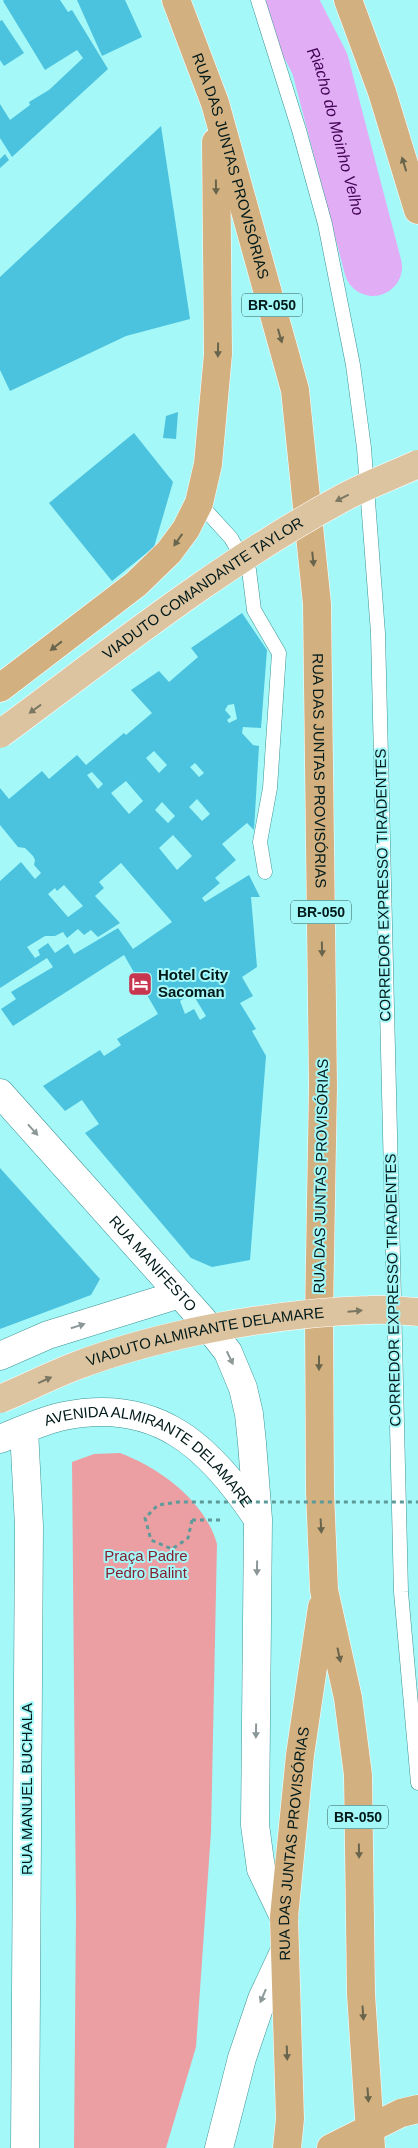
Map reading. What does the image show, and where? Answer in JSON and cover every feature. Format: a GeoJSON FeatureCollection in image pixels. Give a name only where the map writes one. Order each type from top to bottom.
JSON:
{"type":"FeatureCollection","features":[{"type":"Feature","properties":{"kind":"highway","name":"RUA DAS JUNTAS PROVISÓRIAS"},"geometry":{"type":"LineString","coordinates":[[176,0],[215,103],[295,390],[317,604],[324,1086],[319,1315],[319,1433],[324,1590],[300,1755],[284,1917],[284,1952]]}},
{"type":"Feature","properties":{"kind":"highway"},"geometry":{"type":"LineString","coordinates":[[348,0],[382,92],[418,210]]}},
{"type":"Feature","properties":{"kind":"highway"},"geometry":{"type":"LineString","coordinates":[[382,92],[418,144]]}},
{"type":"Feature","properties":{"kind":"highway"},"geometry":{"type":"LineString","coordinates":[[0,688],[136,584],[170,552],[186,529],[199,503],[208,464],[218,354],[215,103]]}},
{"type":"Feature","properties":{"kind":"highway","name":"RUA DAS JUNTAS PROVISÓRIAS"},"geometry":{"type":"LineString","coordinates":[[324,1590],[348,1698],[358,1775],[361,1994],[371,2148]]}},
{"type":"Feature","properties":{"kind":"highway"},"geometry":{"type":"LineString","coordinates":[[284,1952],[290,2119],[287,2148]]}},
{"type":"Feature","properties":{"kind":"highway"},"geometry":{"type":"LineString","coordinates":[[331,2148],[401,2114],[418,2109]]}},
{"type":"Feature","properties":{"kind":"main road","name":"VIADUTO COMANDANTE TAYLOR"},"geometry":{"type":"LineString","coordinates":[[0,734],[196,589],[273,538],[341,498],[418,464]]}},
{"type":"Feature","properties":{"kind":"main road","name":"RUA MANIFESTO"},"geometry":{"type":"LineString","coordinates":[[0,1093],[180,1294],[228,1352],[243,1388],[249,1414],[258,1520]]}},
{"type":"Feature","properties":{"kind":"main road"},"geometry":{"type":"LineString","coordinates":[[0,1356],[48,1335],[180,1294]]}},
{"type":"Feature","properties":{"kind":"main road","name":"VIADUTO ALMIRANTE DELAMARE"},"geometry":{"type":"LineString","coordinates":[[0,1400],[73,1367],[146,1344],[193,1333],[258,1320],[360,1310],[418,1312]]}},
{"type":"Feature","properties":{"kind":"main road","name":"AVENIDA ALMIRANTE DELAMARE"},"geometry":{"type":"LineString","coordinates":[[12,1434],[64,1416],[105,1411],[144,1417],[184,1436],[215,1462],[240,1492],[258,1520]]}},
{"type":"Feature","properties":{"kind":"main road","name":"RUA MANUEL BUCHALA"},"geometry":{"type":"LineString","coordinates":[[12,1434],[29,1526],[25,2148]]}},
{"type":"Feature","properties":{"kind":"main road"},"geometry":{"type":"LineString","coordinates":[[258,1520],[255,1825],[261,1869],[284,1917]]}},
{"type":"Feature","properties":{"kind":"main road","name":"RUA DAS JUNTAS PROVISÓRIAS"},"geometry":{"type":"LineString","coordinates":[[218,2148],[242,2058],[262,1999],[284,1952]]}},
{"type":"Feature","properties":{"kind":"lane","name":"CORREDOR EXPRESSO TIRADENTES"},"geometry":{"type":"LineString","coordinates":[[258,0],[299,130],[324,224],[353,365],[364,448],[378,633],[400,1592],[418,1783]]}},
{"type":"Feature","properties":{"kind":"lane"},"geometry":{"type":"LineString","coordinates":[[199,503],[231,538],[249,570],[254,610],[279,653],[270,788],[260,842],[265,872]]}},
{"type":"Feature","properties":{"kind":"path"},"geometry":{"type":"LineString","coordinates":[[192,1520],[188,1538],[172,1549],[151,1540],[145,1518],[158,1505],[178,1502],[418,1502]]}},
{"type":"Feature","properties":{"kind":"green space","name":"Praça Padre Pedro Balint"},"geometry":{"type":"Polygon","coordinates":[[[120,1453],[135,1459],[165,1477],[192,1500],[211,1528],[217,1544],[211,1832],[196,2047],[166,2148],[74,2148],[76,1912],[72,1462],[94,1454],[120,1453]]]}},
{"type":"Feature","properties":{"kind":"building"},"geometry":{"type":"Polygon","coordinates":[[[4,0],[60,0],[68,12],[72,10],[108,69],[12,157],[0,138],[0,104],[10,120],[30,105],[29,102],[49,90],[83,58],[77,50],[45,70],[4,0]]]}},
{"type":"Feature","properties":{"kind":"building"},"geometry":{"type":"Polygon","coordinates":[[[77,0],[125,0],[142,37],[102,56],[77,0]]]}},
{"type":"Feature","properties":{"kind":"building"},"geometry":{"type":"Polygon","coordinates":[[[2,20],[24,53],[4,66],[0,60],[0,21],[2,20]]]}},
{"type":"Feature","properties":{"kind":"building"},"geometry":{"type":"Polygon","coordinates":[[[161,126],[190,319],[126,336],[10,391],[0,370],[0,277],[161,126]]]}},
{"type":"Feature","properties":{"kind":"building"},"geometry":{"type":"Polygon","coordinates":[[[5,154],[9,160],[0,168],[0,159],[5,154]]]}},
{"type":"Feature","properties":{"kind":"building"},"geometry":{"type":"Polygon","coordinates":[[[178,412],[176,439],[163,438],[166,416],[178,412]]]}},
{"type":"Feature","properties":{"kind":"building"},"geometry":{"type":"Polygon","coordinates":[[[134,433],[173,482],[154,547],[112,581],[49,503],[134,433]]]}},
{"type":"Feature","properties":{"kind":"building"},"geometry":{"type":"Polygon","coordinates":[[[242,613],[267,650],[261,728],[243,727],[242,733],[253,745],[259,746],[254,830],[247,823],[222,844],[236,860],[215,878],[220,883],[202,898],[205,902],[249,875],[260,897],[251,897],[257,967],[242,977],[253,996],[240,1003],[256,1029],[252,1031],[266,1056],[250,1260],[212,1267],[191,1258],[85,1133],[99,1124],[82,1100],[65,1111],[43,1086],[100,1050],[104,1056],[121,1045],[117,1039],[158,1014],[124,955],[13,1026],[1,1009],[16,999],[11,992],[53,967],[47,958],[0,988],[0,881],[21,862],[35,879],[41,873],[34,865],[35,860],[33,856],[25,848],[18,847],[0,825],[0,788],[9,799],[42,771],[49,779],[77,755],[86,765],[124,733],[126,735],[152,713],[131,690],[159,671],[169,682],[198,657],[191,648],[242,613]],[[234,704],[228,705],[225,710],[231,717],[227,720],[229,723],[237,719],[234,704]],[[154,751],[146,758],[159,773],[167,765],[154,751]],[[195,763],[190,767],[199,777],[204,773],[195,763]],[[92,772],[87,775],[98,789],[103,784],[92,772]],[[126,781],[111,793],[129,814],[143,801],[126,781]],[[197,799],[189,807],[202,821],[210,814],[197,799]],[[162,802],[155,810],[168,823],[175,816],[162,802]],[[173,835],[159,848],[177,870],[192,856],[173,835]],[[121,863],[99,882],[104,888],[95,896],[120,923],[98,937],[91,930],[84,935],[78,929],[67,938],[63,932],[55,936],[45,936],[27,947],[35,958],[40,955],[38,950],[48,943],[55,953],[68,944],[74,954],[118,928],[133,949],[172,922],[121,863]],[[64,885],[57,891],[55,888],[48,894],[68,917],[83,906],[64,885]],[[192,993],[180,1001],[185,1014],[194,1009],[200,1020],[206,1016],[192,993]]]}},
{"type":"Feature","properties":{"kind":"building"},"geometry":{"type":"Polygon","coordinates":[[[0,1168],[100,1279],[91,1295],[0,1329],[0,1168]]]}},
{"type":"Feature","properties":{"kind":"waterway","name":"Riacho do Moinho Velho"},"geometry":{"type":"LineString","coordinates":[[287,0],[320,64],[373,267]]}},
{"type":"Feature","properties":{"kind":"place","name":"Hotel City Sacoman"},"geometry":{"type":"Point","coordinates":[140,984]}}]}
